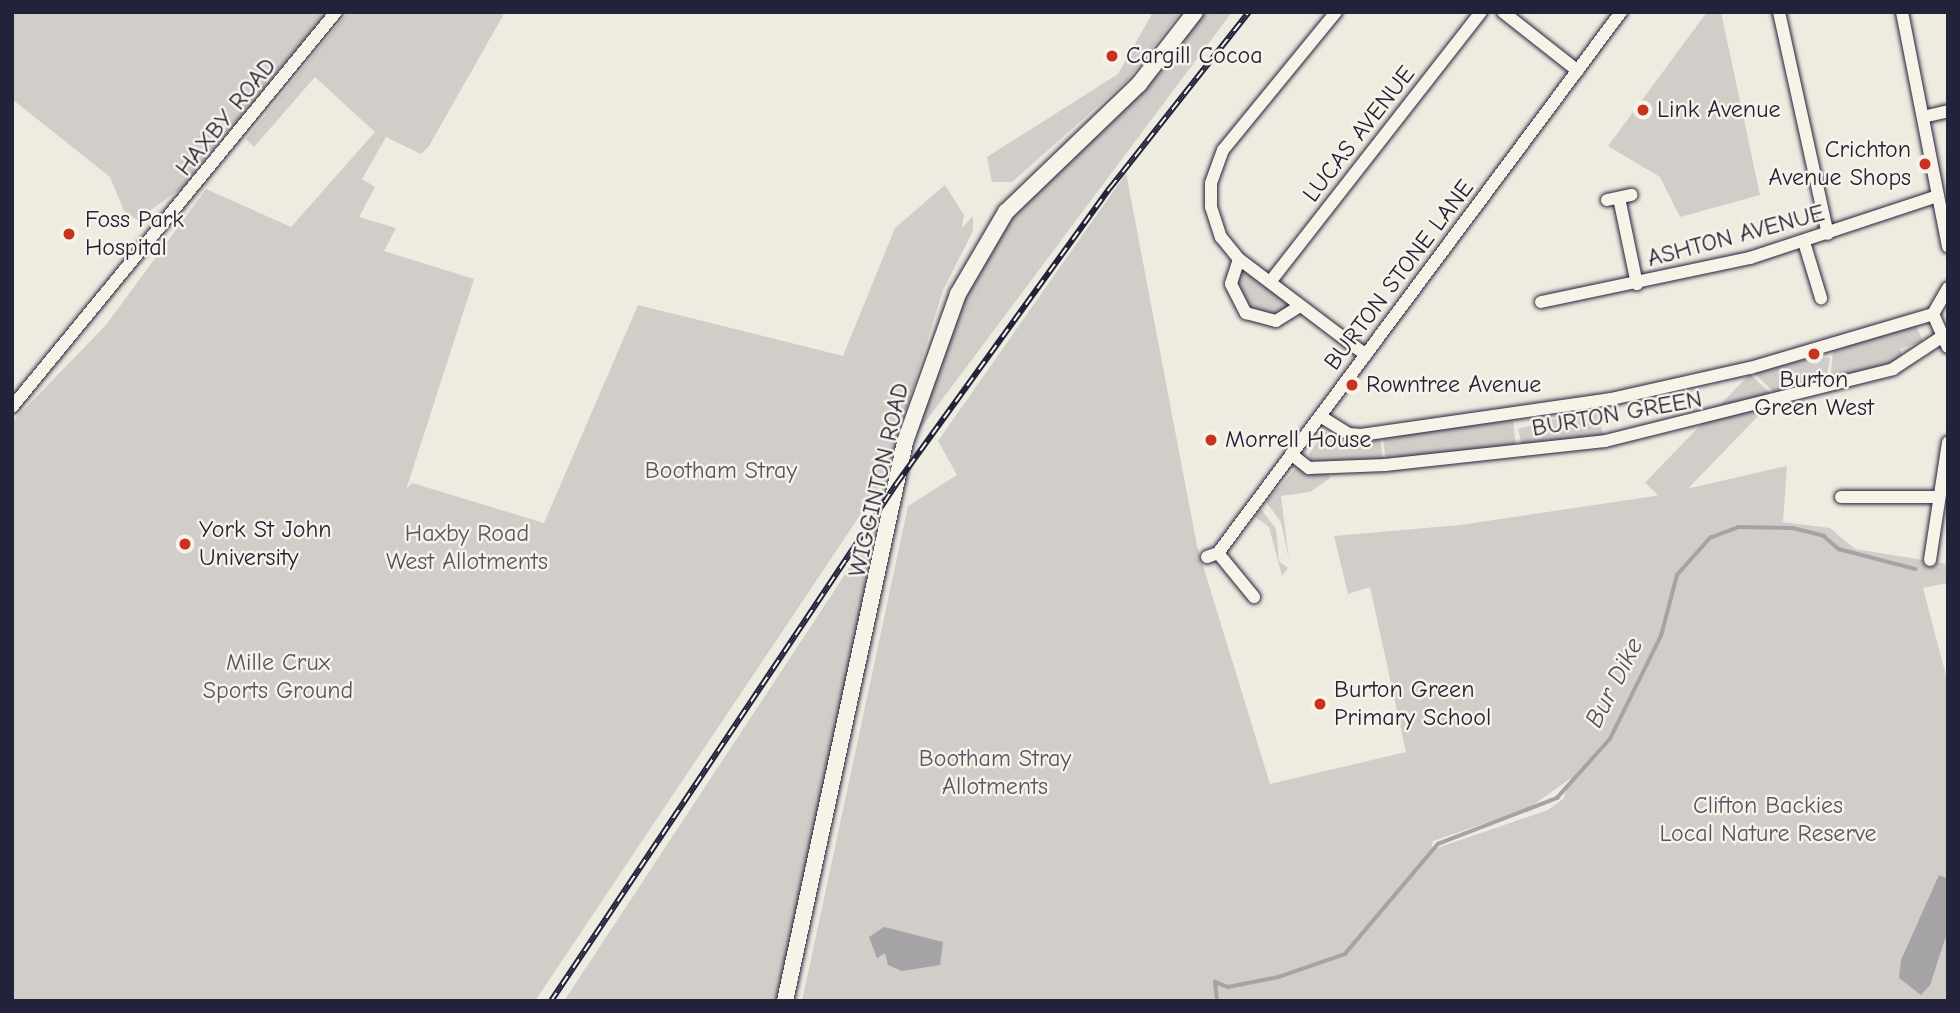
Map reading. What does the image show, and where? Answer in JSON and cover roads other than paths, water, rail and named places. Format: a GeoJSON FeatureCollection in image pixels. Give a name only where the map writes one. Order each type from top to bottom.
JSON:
{"type":"FeatureCollection","features":[{"type":"Feature","properties":{"kind":"main road","name":"WIGGINTON ROAD"},"geometry":{"type":"LineString","coordinates":[[785,1001],[905,442],[958,294],[1006,212],[1139,84],[1195,12]]}},
{"type":"Feature","properties":{"kind":"street","name":"HAXBY ROAD"},"geometry":{"type":"LineString","coordinates":[[12,407],[336,12]]}},
{"type":"Feature","properties":{"kind":"street"},"geometry":{"type":"LineString","coordinates":[[1336,12],[1217,161],[1213,217],[1239,259],[1366,355]]}},
{"type":"Feature","properties":{"kind":"street","name":"LUCAS AVENUE"},"geometry":{"type":"LineString","coordinates":[[1270,282],[1481,12]]}},
{"type":"Feature","properties":{"kind":"street"},"geometry":{"type":"LineString","coordinates":[[1503,12],[1578,71]]}},
{"type":"Feature","properties":{"kind":"street","name":"BURTON STONE LANE"},"geometry":{"type":"LineString","coordinates":[[1254,597],[1213,555],[1366,355],[1621,12]]}},
{"type":"Feature","properties":{"kind":"street"},"geometry":{"type":"LineString","coordinates":[[1779,12],[1828,234]]}},
{"type":"Feature","properties":{"kind":"street"},"geometry":{"type":"LineString","coordinates":[[1902,12],[1948,247]]}},
{"type":"Feature","properties":{"kind":"street"},"geometry":{"type":"LineString","coordinates":[[1923,117],[1948,111]]}},
{"type":"Feature","properties":{"kind":"street","name":"ASHTON AVENUE"},"geometry":{"type":"LineString","coordinates":[[1541,302],[1637,285],[1804,242],[1938,196]]}},
{"type":"Feature","properties":{"kind":"street"},"geometry":{"type":"LineString","coordinates":[[1619,198],[1637,285]]}},
{"type":"Feature","properties":{"kind":"street"},"geometry":{"type":"LineString","coordinates":[[1804,242],[1815,292]]}},
{"type":"Feature","properties":{"kind":"street"},"geometry":{"type":"LineString","coordinates":[[1239,259],[1231,284],[1246,313],[1276,321],[1300,306]]}},
{"type":"Feature","properties":{"kind":"street"},"geometry":{"type":"LineString","coordinates":[[1944,343],[1933,314],[1948,288]]}},
{"type":"Feature","properties":{"kind":"street","name":"BURTON GREEN"},"geometry":{"type":"LineString","coordinates":[[1320,416],[1361,435],[1611,399],[1750,368],[1933,314]]}},
{"type":"Feature","properties":{"kind":"street","name":"BURTON GREEN"},"geometry":{"type":"LineString","coordinates":[[1291,454],[1309,468],[1385,465],[1605,441],[1892,369],[1944,343]]}},
{"type":"Feature","properties":{"kind":"street"},"geometry":{"type":"LineString","coordinates":[[1930,560],[1948,442]]}},
{"type":"Feature","properties":{"kind":"street"},"geometry":{"type":"LineString","coordinates":[[1841,497],[1939,497]]}},
{"type":"Feature","properties":{"kind":"waterway","name":"Bur Dike"},"geometry":{"type":"LineString","coordinates":[[1217,1001],[1215,982],[1228,987],[1279,977],[1345,954],[1438,844],[1557,798],[1610,739],[1661,636],[1677,575],[1710,538],[1738,527],[1793,528],[1824,536],[1839,549],[1915,569]]}},
{"type":"Feature","properties":{"kind":"railway"},"geometry":{"type":"LineString","coordinates":[[551,1001],[897,483],[1110,188],[1249,12]]}},
{"type":"Feature","properties":{"kind":"place","name":"Cargill Cocoa"},"geometry":{"type":"Point","coordinates":[1112,56]}},
{"type":"Feature","properties":{"kind":"place","name":"Link Avenue"},"geometry":{"type":"Point","coordinates":[1643,110]}},
{"type":"Feature","properties":{"kind":"place","name":"Crichton Avenue Shops"},"geometry":{"type":"Point","coordinates":[1925,164]}},
{"type":"Feature","properties":{"kind":"place","name":"Foss Park Hospital"},"geometry":{"type":"Point","coordinates":[69,234]}},
{"type":"Feature","properties":{"kind":"place","name":"Burton Green West"},"geometry":{"type":"Point","coordinates":[1814,354]}},
{"type":"Feature","properties":{"kind":"place","name":"Rowntree Avenue"},"geometry":{"type":"Point","coordinates":[1352,385]}},
{"type":"Feature","properties":{"kind":"place","name":"Morrell House"},"geometry":{"type":"Point","coordinates":[1211,440]}},
{"type":"Feature","properties":{"kind":"place","name":"York St John University"},"geometry":{"type":"Point","coordinates":[185,544]}},
{"type":"Feature","properties":{"kind":"place","name":"Burton Green Primary School"},"geometry":{"type":"Point","coordinates":[1320,704]}},
{"type":"Feature","properties":{"kind":"park label","name":"Bootham Stray"},"geometry":{"type":"Point","coordinates":[721,471]}},
{"type":"Feature","properties":{"kind":"park label","name":"Haxby Road West Allotments"},"geometry":{"type":"Point","coordinates":[467,548]}},
{"type":"Feature","properties":{"kind":"park label","name":"Mille Crux Sports Ground"},"geometry":{"type":"Point","coordinates":[278,677]}},
{"type":"Feature","properties":{"kind":"park label","name":"Bootham Stray Allotments"},"geometry":{"type":"Point","coordinates":[995,773]}},
{"type":"Feature","properties":{"kind":"park label","name":"Clifton Backies Local Nature Reserve"},"geometry":{"type":"Point","coordinates":[1768,820]}}]}
